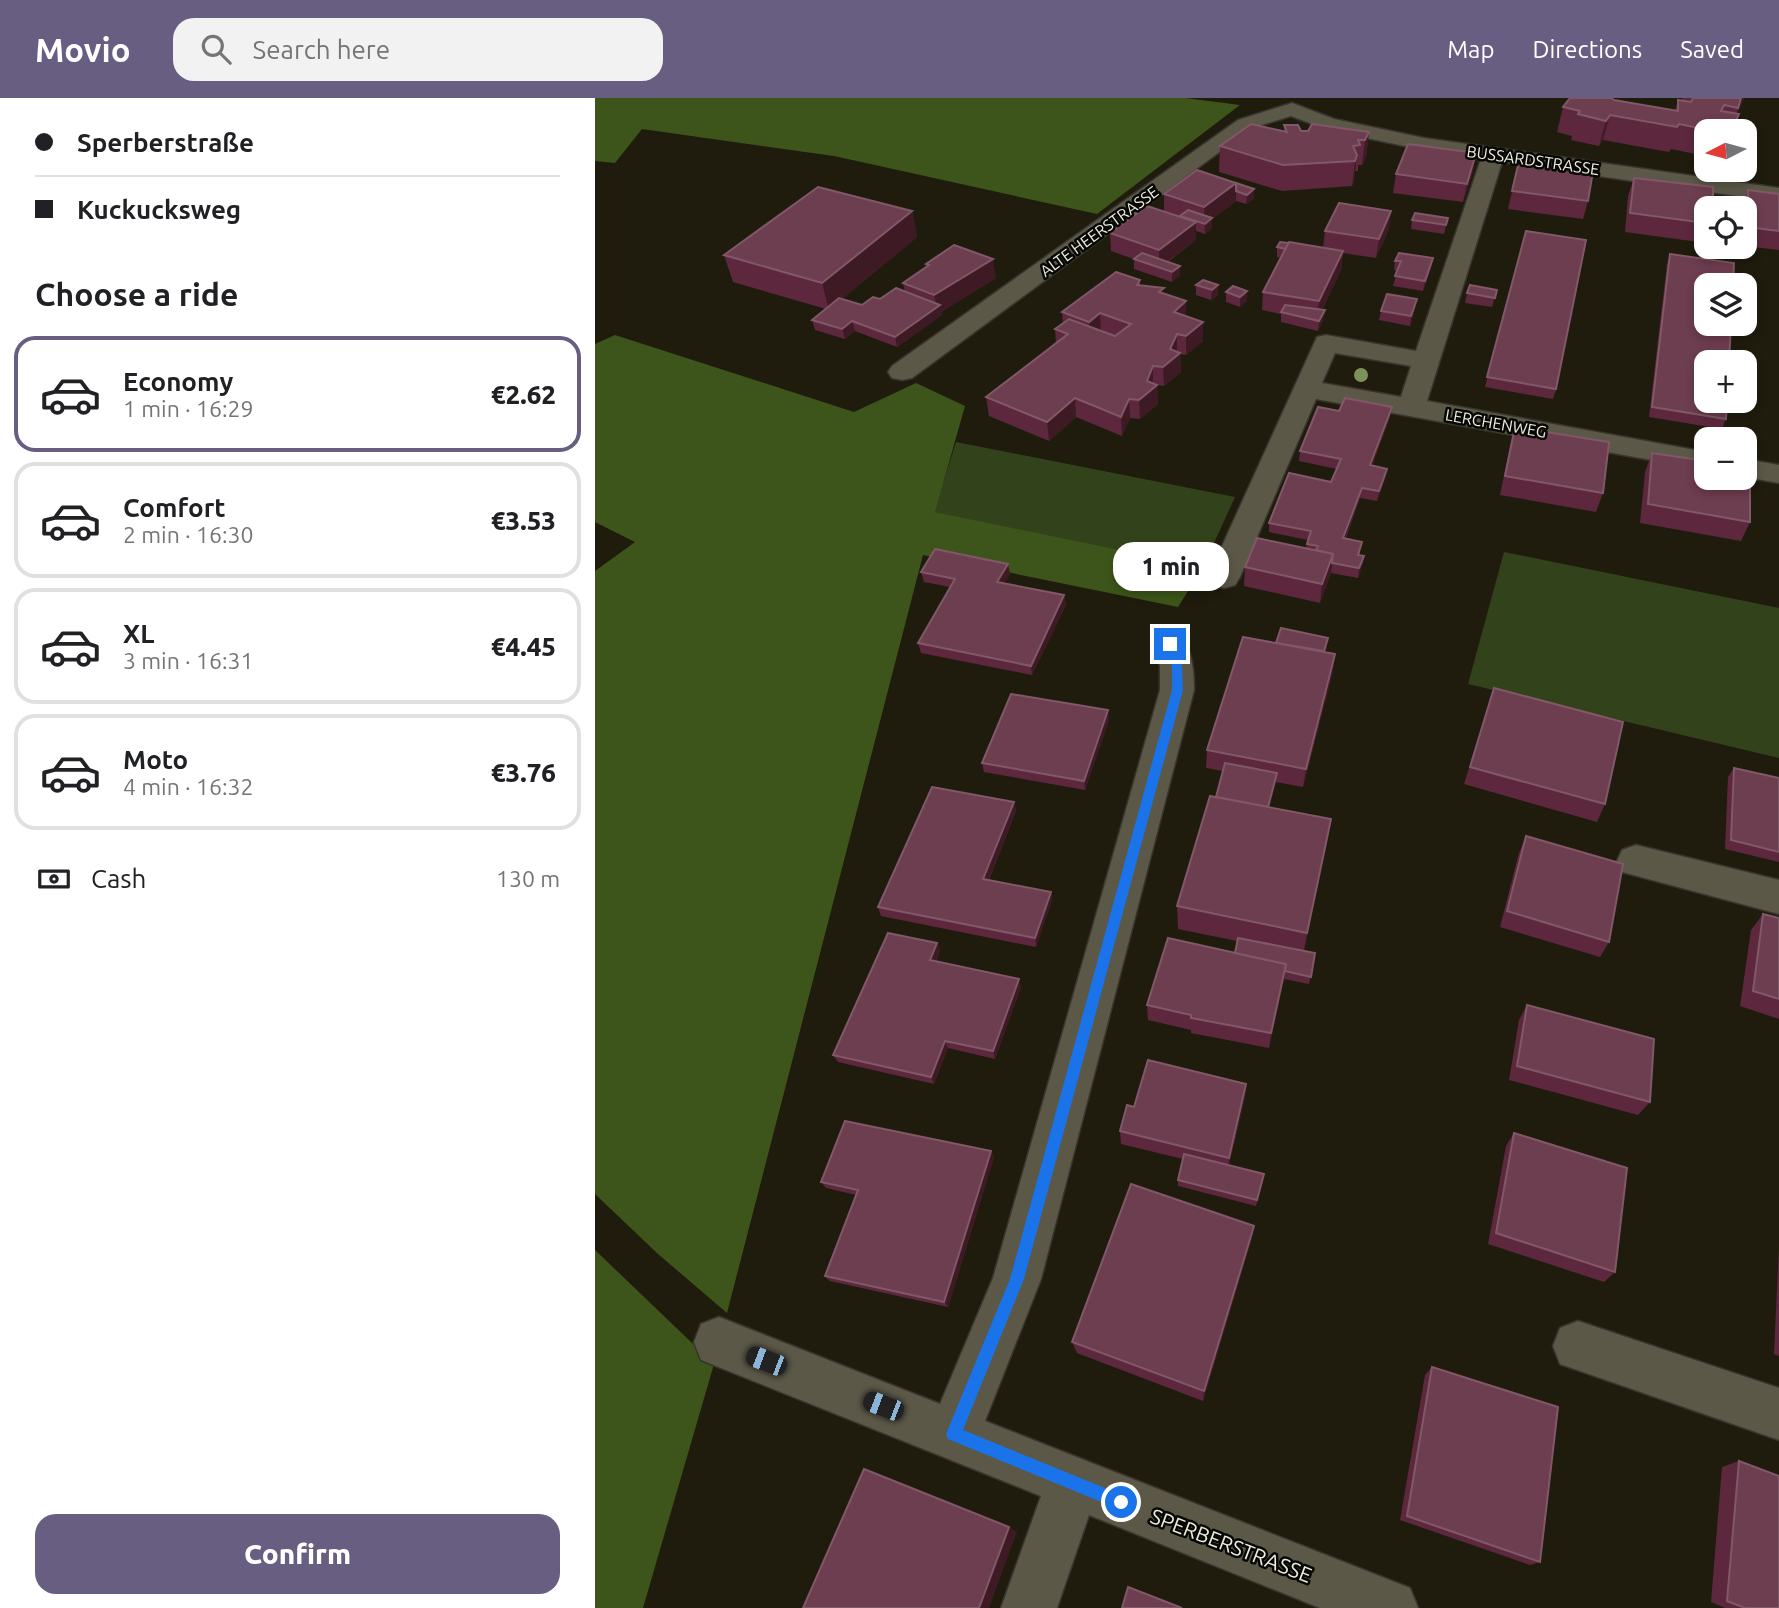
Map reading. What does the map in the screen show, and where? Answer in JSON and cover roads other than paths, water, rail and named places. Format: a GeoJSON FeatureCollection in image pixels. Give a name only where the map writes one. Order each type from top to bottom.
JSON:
{"type":"FeatureCollection","features":[{"type":"Feature","properties":{"kind":"street","name":"BUSSARDSTRASSE"},"geometry":{"type":"LineString","coordinates":[[1290,104],[1309,118],[1372,134],[1493,155],[1779,195]]}},
{"type":"Feature","properties":{"kind":"street","name":"ALTE HEERSTRASSE"},"geometry":{"type":"LineString","coordinates":[[902,372],[1245,124],[1290,104]]}},
{"type":"Feature","properties":{"kind":"street"},"geometry":{"type":"LineString","coordinates":[[1411,407],[1493,155]]}},
{"type":"Feature","properties":{"kind":"street"},"geometry":{"type":"LineString","coordinates":[[1224,577],[1326,343],[1425,361]]}},
{"type":"Feature","properties":{"kind":"street","name":"LERCHENWEG"},"geometry":{"type":"LineString","coordinates":[[1307,389],[1694,459]]}},
{"type":"Feature","properties":{"kind":"street"},"geometry":{"type":"LineString","coordinates":[[1757,470],[1779,474]]}},
{"type":"Feature","properties":{"kind":"street"},"geometry":{"type":"LineString","coordinates":[[954,1434],[1021,1266],[1177,690],[1177,666],[1170,644]]}},
{"type":"Feature","properties":{"kind":"street"},"geometry":{"type":"LineString","coordinates":[[1636,861],[1779,897]]}},
{"type":"Feature","properties":{"kind":"street","name":"SPERBERSTRASSE"},"geometry":{"type":"LineString","coordinates":[[719,1342],[1390,1608]]}},
{"type":"Feature","properties":{"kind":"street"},"geometry":{"type":"LineString","coordinates":[[1578,1346],[1779,1414]]}},
{"type":"Feature","properties":{"kind":"street"},"geometry":{"type":"LineString","coordinates":[[1029,1608],[1073,1483]]}}]}
